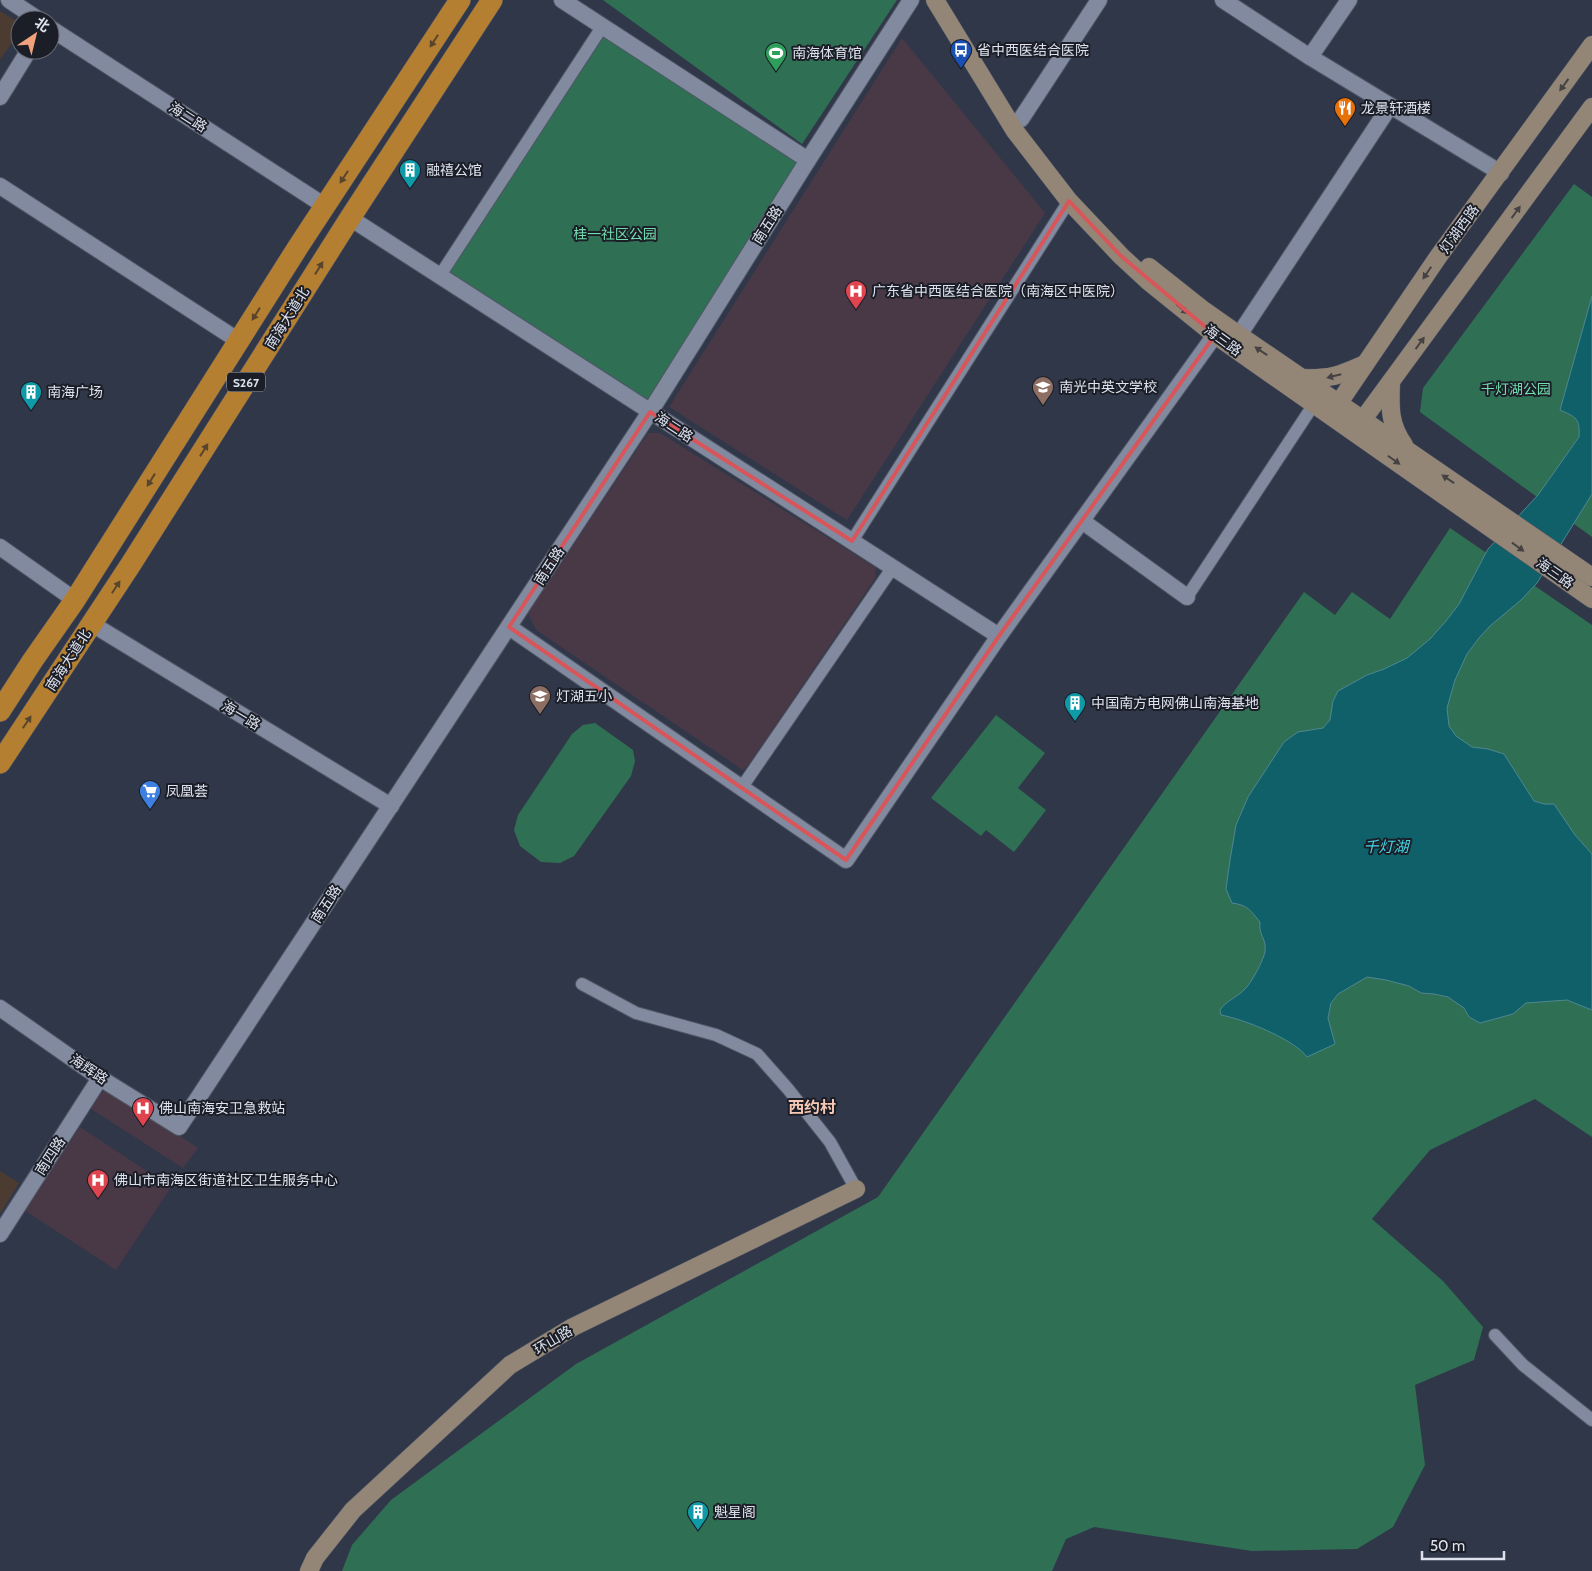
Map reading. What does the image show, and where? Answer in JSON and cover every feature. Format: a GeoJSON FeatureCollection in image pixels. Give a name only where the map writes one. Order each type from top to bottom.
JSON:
{"type":"FeatureCollection","features":[{"type":"Feature","properties":{"kind":"highway","name":"南海大道北"},"geometry":{"type":"LineString","coordinates":[[0,711],[75,600],[325,206],[460,0]]}},
{"type":"Feature","properties":{"kind":"highway","name":"南海大道北"},"geometry":{"type":"LineString","coordinates":[[0,763],[92,624],[350,218],[492,0]]}},
{"type":"Feature","properties":{"kind":"main road","name":"海三路"},"geometry":{"type":"LineString","coordinates":[[935,0],[1014,131],[1069,201],[1121,256],[1148,281],[1215,335],[1314,404],[1334,410]]}},
{"type":"Feature","properties":{"kind":"main road","name":"海三路"},"geometry":{"type":"LineString","coordinates":[[949,0],[1035,142],[1076,192],[1119,239],[1181,292],[1301,378],[1334,410],[1483,512],[1592,577]]}},
{"type":"Feature","properties":{"kind":"main road","name":"灯湖西路"},"geometry":{"type":"LineString","coordinates":[[1334,410],[1438,257],[1592,45]]}},
{"type":"Feature","properties":{"kind":"main road"},"geometry":{"type":"LineString","coordinates":[[1358,426],[1592,107]]}},
{"type":"Feature","properties":{"kind":"main road"},"geometry":{"type":"LineString","coordinates":[[1301,378],[1324,379],[1340,375],[1365,364]]}},
{"type":"Feature","properties":{"kind":"main road"},"geometry":{"type":"LineString","coordinates":[[1391,382],[1392,421],[1396,435],[1409,452]]}},
{"type":"Feature","properties":{"kind":"main road","name":"海三路"},"geometry":{"type":"LineString","coordinates":[[1358,426],[1409,452],[1557,575],[1592,598]]}},
{"type":"Feature","properties":{"kind":"main road","name":"环山路"},"geometry":{"type":"LineString","coordinates":[[309,1571],[315,1558],[353,1510],[510,1365],[573,1327],[856,1188]]}},
{"type":"Feature","properties":{"kind":"street"},"geometry":{"type":"LineString","coordinates":[[9,0],[24,10]]}},
{"type":"Feature","properties":{"kind":"street"},"geometry":{"type":"LineString","coordinates":[[562,0],[808,160]]}},
{"type":"Feature","properties":{"kind":"street","name":"南五路"},"geometry":{"type":"LineString","coordinates":[[180,1127],[650,412],[911,0]]}},
{"type":"Feature","properties":{"kind":"street"},"geometry":{"type":"LineString","coordinates":[[1021,118],[1099,0]]}},
{"type":"Feature","properties":{"kind":"street"},"geometry":{"type":"LineString","coordinates":[[1223,0],[1310,57],[1500,173]]}},
{"type":"Feature","properties":{"kind":"street"},"geometry":{"type":"LineString","coordinates":[[1310,57],[1349,0]]}},
{"type":"Feature","properties":{"kind":"street"},"geometry":{"type":"LineString","coordinates":[[439,277],[602,27]]}},
{"type":"Feature","properties":{"kind":"street","name":"海二路"},"geometry":{"type":"LineString","coordinates":[[60,34],[325,206]]}},
{"type":"Feature","properties":{"kind":"street"},"geometry":{"type":"LineString","coordinates":[[0,97],[23,60]]}},
{"type":"Feature","properties":{"kind":"street"},"geometry":{"type":"LineString","coordinates":[[1239,335],[1390,106]]}},
{"type":"Feature","properties":{"kind":"street"},"geometry":{"type":"LineString","coordinates":[[0,186],[239,341]]}},
{"type":"Feature","properties":{"kind":"street"},"geometry":{"type":"LineString","coordinates":[[852,541],[1069,201]]}},
{"type":"Feature","properties":{"kind":"street","name":"海二路"},"geometry":{"type":"LineString","coordinates":[[350,218],[999,636]]}},
{"type":"Feature","properties":{"kind":"street"},"geometry":{"type":"LineString","coordinates":[[509,627],[846,860],[999,636],[1215,335]]}},
{"type":"Feature","properties":{"kind":"street"},"geometry":{"type":"LineString","coordinates":[[1082,521],[1188,597],[1314,404]]}},
{"type":"Feature","properties":{"kind":"street"},"geometry":{"type":"LineString","coordinates":[[0,547],[75,600]]}},
{"type":"Feature","properties":{"kind":"street"},"geometry":{"type":"LineString","coordinates":[[742,787],[893,567]]}},
{"type":"Feature","properties":{"kind":"street","name":"海一路"},"geometry":{"type":"LineString","coordinates":[[92,624],[391,806]]}},
{"type":"Feature","properties":{"kind":"street"},"geometry":{"type":"LineString","coordinates":[[582,984],[636,1013],[716,1035],[757,1054],[788,1089],[830,1142],[856,1188]]}},
{"type":"Feature","properties":{"kind":"street","name":"海辉路"},"geometry":{"type":"LineString","coordinates":[[0,1008],[100,1078],[180,1127]]}},
{"type":"Feature","properties":{"kind":"street","name":"南四路"},"geometry":{"type":"LineString","coordinates":[[0,1234],[100,1078]]}},
{"type":"Feature","properties":{"kind":"street"},"geometry":{"type":"LineString","coordinates":[[1495,1335],[1523,1366],[1592,1420]]}},
{"type":"Feature","properties":{"kind":"highlighted area"},"geometry":{"type":"Polygon","coordinates":[[[1069,201],[1121,256],[1215,335],[999,636],[846,860],[509,627],[650,412],[852,541],[1069,201]]]}},
{"type":"Feature","properties":{"kind":"shaded area"},"geometry":{"type":"Polygon","coordinates":[[[0,11],[10,17],[10,46],[0,60],[0,11]]]}},
{"type":"Feature","properties":{"kind":"shaded area","name":"广东省中西医结合医院（南海区中医院）"},"geometry":{"type":"Polygon","coordinates":[[[902,38],[1045,213],[847,520],[669,407],[902,38]]]}},
{"type":"Feature","properties":{"kind":"shaded area"},"geometry":{"type":"Polygon","coordinates":[[[648,433],[660,433],[875,567],[876,577],[750,763],[743,770],[536,630],[528,613],[648,433]]]}},
{"type":"Feature","properties":{"kind":"shaded area","name":"佛山南海安卫急救站"},"geometry":{"type":"Polygon","coordinates":[[[111,1090],[198,1148],[183,1168],[88,1107],[100,1093],[111,1090]]]}},
{"type":"Feature","properties":{"kind":"shaded area","name":"佛山市南海区街道社区卫生服务中心"},"geometry":{"type":"Polygon","coordinates":[[[80,1127],[171,1187],[116,1270],[24,1210],[80,1127]]]}},
{"type":"Feature","properties":{"kind":"shaded area"},"geometry":{"type":"Polygon","coordinates":[[[0,1171],[19,1183],[0,1214],[0,1171]]]}},
{"type":"Feature","properties":{"kind":"green space","name":"南海体育馆"},"geometry":{"type":"Polygon","coordinates":[[[603,0],[897,0],[802,144],[603,0]]]}},
{"type":"Feature","properties":{"kind":"green space","name":"桂一社区公园"},"geometry":{"type":"Polygon","coordinates":[[[602,27],[808,160],[650,412],[439,277],[602,27]]]}},
{"type":"Feature","properties":{"kind":"green space","name":"千灯湖公园"},"geometry":{"type":"Polygon","coordinates":[[[1574,184],[1592,197],[1592,537],[1420,412],[1423,388],[1574,184]]]}},
{"type":"Feature","properties":{"kind":"green space"},"geometry":{"type":"Polygon","coordinates":[[[1450,528],[1592,625],[1592,1137],[1535,1099],[1430,1150],[1372,1219],[1443,1281],[1483,1327],[1474,1360],[1415,1385],[1425,1465],[1393,1527],[1357,1549],[1252,1551],[1094,1527],[1066,1539],[1052,1571],[342,1571],[352,1545],[391,1500],[576,1364],[878,1197],[1304,592],[1335,615],[1352,592],[1390,619],[1450,528]]]}},
{"type":"Feature","properties":{"kind":"green space"},"geometry":{"type":"Polygon","coordinates":[[[996,715],[1045,753],[1018,788],[1046,810],[1014,852],[986,830],[981,836],[931,798],[996,715]]]}},
{"type":"Feature","properties":{"kind":"green space"},"geometry":{"type":"Polygon","coordinates":[[[595,723],[633,750],[635,761],[631,776],[574,856],[560,863],[541,862],[520,846],[514,830],[518,815],[572,734],[583,725],[595,723]]]}},
{"type":"Feature","properties":{"kind":"water","name":"千灯湖"},"geometry":{"type":"Polygon","coordinates":[[[1592,296],[1592,494],[1537,583],[1521,600],[1490,626],[1467,654],[1455,680],[1447,708],[1449,726],[1456,736],[1472,747],[1504,754],[1534,801],[1554,804],[1575,835],[1592,854],[1592,1010],[1567,1000],[1526,1003],[1513,1014],[1480,1023],[1469,1017],[1464,1008],[1448,997],[1421,993],[1409,986],[1367,977],[1338,994],[1331,1003],[1328,1018],[1335,1044],[1307,1057],[1291,1043],[1280,1037],[1254,1025],[1221,1015],[1220,1010],[1222,1007],[1241,993],[1250,983],[1265,952],[1260,922],[1248,909],[1242,905],[1232,903],[1226,889],[1236,825],[1248,797],[1284,742],[1298,732],[1323,728],[1330,720],[1333,701],[1338,691],[1367,675],[1407,658],[1430,639],[1446,621],[1459,604],[1488,549],[1538,495],[1579,437],[1579,426],[1576,419],[1560,410],[1592,296]]]}},
{"type":"Feature","properties":{"kind":"place","name":"省中西医结合医院"},"geometry":{"type":"Point","coordinates":[961,69]}},
{"type":"Feature","properties":{"kind":"place","name":"南海体育馆"},"geometry":{"type":"Point","coordinates":[776,72]}},
{"type":"Feature","properties":{"kind":"place","name":"龙景轩酒楼"},"geometry":{"type":"Point","coordinates":[1345,127]}},
{"type":"Feature","properties":{"kind":"place","name":"融禧公馆"},"geometry":{"type":"Point","coordinates":[410,189]}},
{"type":"Feature","properties":{"kind":"place","name":"广东省中西医结合医院（南海区中医院）"},"geometry":{"type":"Point","coordinates":[856,310]}},
{"type":"Feature","properties":{"kind":"place","name":"南光中英文学校"},"geometry":{"type":"Point","coordinates":[1043,406]}},
{"type":"Feature","properties":{"kind":"place","name":"南海广场"},"geometry":{"type":"Point","coordinates":[31,411]}},
{"type":"Feature","properties":{"kind":"place","name":"灯湖五小"},"geometry":{"type":"Point","coordinates":[540,715]}},
{"type":"Feature","properties":{"kind":"place","name":"中国南方电网佛山南海基地"},"geometry":{"type":"Point","coordinates":[1075,722]}},
{"type":"Feature","properties":{"kind":"place","name":"凤凰荟"},"geometry":{"type":"Point","coordinates":[150,810]}},
{"type":"Feature","properties":{"kind":"place","name":"佛山南海安卫急救站"},"geometry":{"type":"Point","coordinates":[143,1127]}},
{"type":"Feature","properties":{"kind":"place","name":"佛山市南海区街道社区卫生服务中心"},"geometry":{"type":"Point","coordinates":[98,1199]}},
{"type":"Feature","properties":{"kind":"place","name":"魁星阁"},"geometry":{"type":"Point","coordinates":[698,1531]}},
{"type":"Feature","properties":{"kind":"district","name":"西约村"},"geometry":{"type":"Point","coordinates":[812,1107]}}]}
